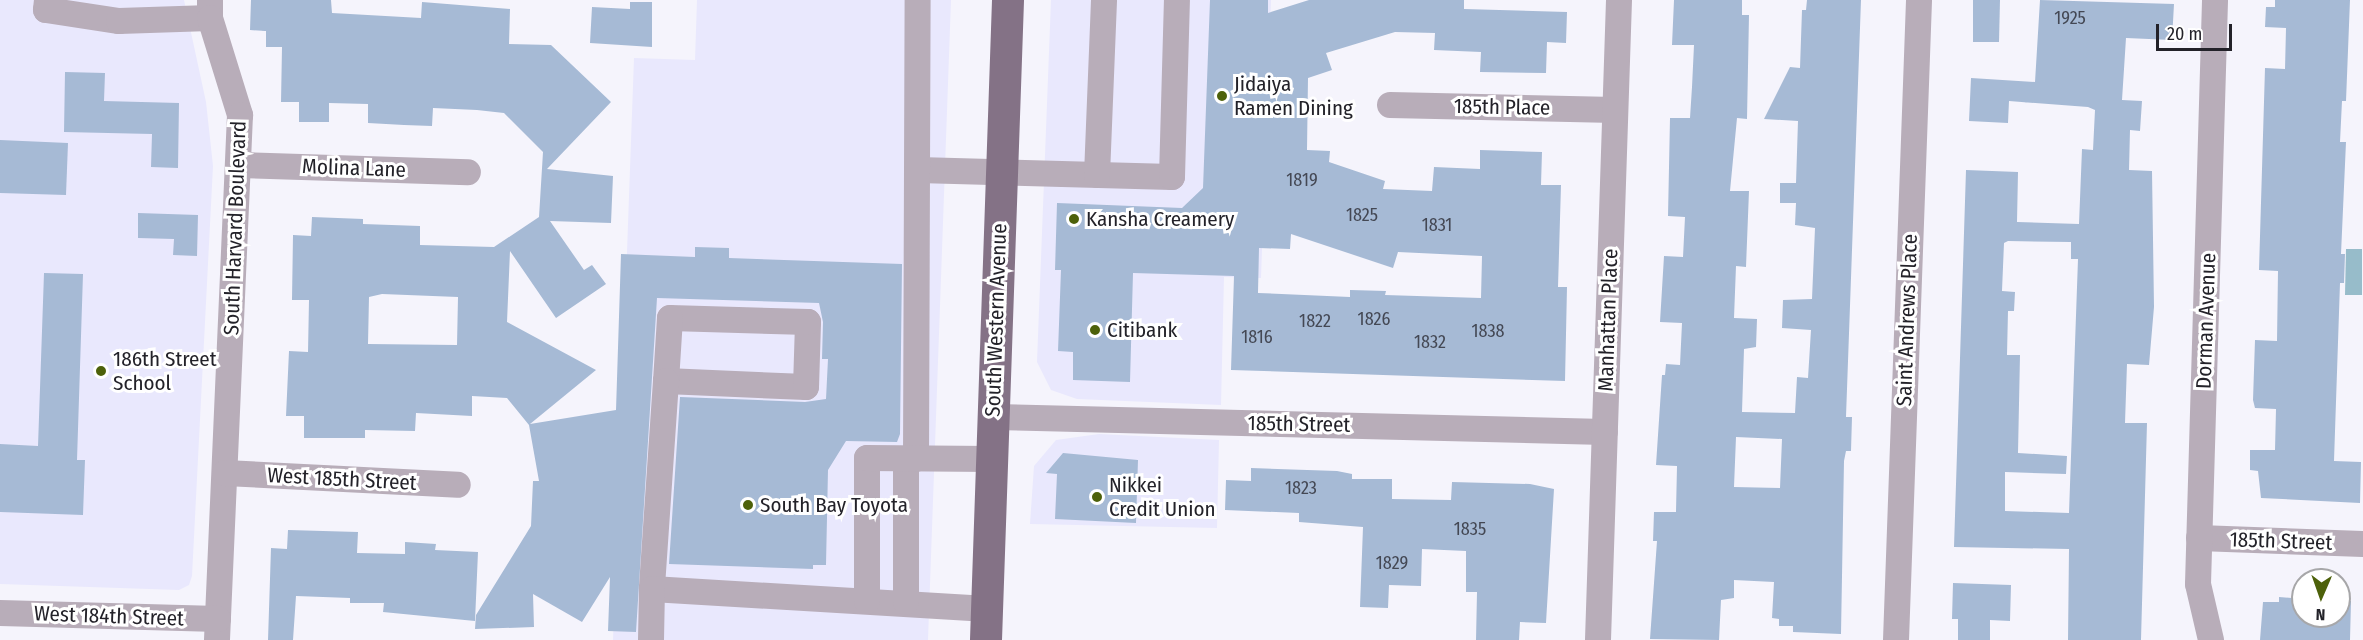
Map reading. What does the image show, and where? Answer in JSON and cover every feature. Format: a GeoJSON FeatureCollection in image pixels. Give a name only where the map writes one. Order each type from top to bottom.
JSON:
{"type":"FeatureCollection","features":[{"type":"Feature","properties":{"kind":"main road","name":"South Western Avenue"},"geometry":{"type":"LineString","coordinates":[[986,640],[1008,0]]}},
{"type":"Feature","properties":{"kind":"street"},"geometry":{"type":"LineString","coordinates":[[47,0],[46,10],[119,21],[210,9]]}},
{"type":"Feature","properties":{"kind":"street"},"geometry":{"type":"LineString","coordinates":[[906,602],[918,170],[918,0]]}},
{"type":"Feature","properties":{"kind":"street"},"geometry":{"type":"LineString","coordinates":[[1097,175],[1104,0]]}},
{"type":"Feature","properties":{"kind":"street"},"geometry":{"type":"LineString","coordinates":[[918,170],[1172,177],[1178,0]]}},
{"type":"Feature","properties":{"kind":"street","name":"Manhattan Place"},"geometry":{"type":"LineString","coordinates":[[1598,640],[1619,0]]}},
{"type":"Feature","properties":{"kind":"street","name":"Saint Andrews Place"},"geometry":{"type":"LineString","coordinates":[[1896,640],[1919,0]]}},
{"type":"Feature","properties":{"kind":"street","name":"Dorman Avenue"},"geometry":{"type":"LineString","coordinates":[[2211,640],[2198,584],[2215,0]]}},
{"type":"Feature","properties":{"kind":"street","name":"South Harvard Boulevard"},"geometry":{"type":"LineString","coordinates":[[210,9],[240,115],[217,629]]}},
{"type":"Feature","properties":{"kind":"street","name":"185th Place"},"geometry":{"type":"LineString","coordinates":[[1390,105],[1615,110]]}},
{"type":"Feature","properties":{"kind":"street","name":"Molina Lane"},"geometry":{"type":"LineString","coordinates":[[239,165],[468,172]]}},
{"type":"Feature","properties":{"kind":"street"},"geometry":{"type":"LineString","coordinates":[[651,640],[652,589],[670,318],[807,322],[806,387],[666,381]]}},
{"type":"Feature","properties":{"kind":"street","name":"185th Street"},"geometry":{"type":"LineString","coordinates":[[993,417],[1605,432]]}},
{"type":"Feature","properties":{"kind":"street"},"geometry":{"type":"LineString","coordinates":[[867,601],[867,458],[992,459]]}},
{"type":"Feature","properties":{"kind":"street","name":"West 185th Street"},"geometry":{"type":"LineString","coordinates":[[225,473],[458,485]]}},
{"type":"Feature","properties":{"kind":"street","name":"185th Street"},"geometry":{"type":"LineString","coordinates":[[2199,538],[2363,544]]}},
{"type":"Feature","properties":{"kind":"street"},"geometry":{"type":"LineString","coordinates":[[652,589],[906,602],[987,609]]}},
{"type":"Feature","properties":{"kind":"street","name":"West 184th Street"},"geometry":{"type":"LineString","coordinates":[[0,612],[217,629]]}},
{"type":"Feature","properties":{"kind":"shaded area","name":"186th Street School"},"geometry":{"type":"Polygon","coordinates":[[[0,0],[184,0],[206,102],[213,166],[192,576],[189,585],[179,590],[0,584],[0,0]]]}},
{"type":"Feature","properties":{"kind":"shaded area"},"geometry":{"type":"Polygon","coordinates":[[[697,0],[951,0],[928,640],[613,640],[634,58],[695,60],[697,0]]]}},
{"type":"Feature","properties":{"kind":"shaded area"},"geometry":{"type":"Polygon","coordinates":[[[1051,0],[1271,0],[1261,278],[1224,277],[1221,405],[1077,399],[1051,390],[1037,362],[1051,0]]]}},
{"type":"Feature","properties":{"kind":"shaded area"},"geometry":{"type":"Polygon","coordinates":[[[2346,249],[2362,249],[2362,295],[2345,295],[2346,249]]]}},
{"type":"Feature","properties":{"kind":"shaded area"},"geometry":{"type":"Polygon","coordinates":[[[1099,434],[1219,440],[1217,528],[1030,524],[1034,466],[1056,440],[1099,434]]]}},
{"type":"Feature","properties":{"kind":"building"},"geometry":{"type":"Polygon","coordinates":[[[251,0],[331,0],[332,13],[421,18],[422,2],[510,9],[509,44],[551,45],[611,102],[547,169],[613,176],[611,223],[550,221],[584,270],[592,265],[606,284],[556,318],[510,251],[507,322],[596,370],[530,424],[616,410],[621,254],[695,257],[695,247],[729,248],[729,258],[902,264],[900,434],[897,442],[846,441],[828,470],[826,565],[813,565],[813,569],[669,564],[680,397],[805,402],[826,399],[828,359],[822,359],[823,322],[819,303],[657,298],[636,632],[608,631],[610,577],[582,622],[533,594],[534,627],[475,629],[476,615],[531,526],[533,481],[539,481],[529,425],[507,398],[472,396],[472,416],[416,413],[415,431],[365,430],[365,438],[304,438],[304,416],[286,416],[289,351],[308,352],[309,300],[292,300],[293,235],[311,236],[312,217],[363,219],[363,224],[420,226],[420,245],[494,247],[539,217],[543,152],[504,113],[433,108],[432,126],[368,123],[368,104],[329,103],[329,122],[299,122],[299,102],[281,102],[282,47],[266,47],[266,31],[250,30],[251,0]],[[382,294],[369,297],[368,344],[457,345],[458,297],[382,294]]]}},
{"type":"Feature","properties":{"kind":"building"},"geometry":{"type":"Polygon","coordinates":[[[1210,0],[1268,0],[1268,13],[1309,0],[1464,0],[1464,9],[1567,12],[1566,43],[1547,42],[1546,73],[1480,72],[1481,52],[1434,50],[1435,33],[1395,32],[1326,53],[1332,70],[1308,78],[1307,150],[1330,151],[1329,162],[1385,181],[1383,189],[1432,191],[1434,167],[1480,169],[1480,150],[1542,152],[1541,185],[1561,185],[1558,287],[1567,287],[1565,381],[1231,370],[1234,276],[1133,273],[1130,382],[1073,380],[1073,352],[1058,351],[1061,270],[1055,270],[1057,203],[1182,208],[1203,188],[1210,0]],[[1291,234],[1290,249],[1259,248],[1258,293],[1350,297],[1350,290],[1386,291],[1385,295],[1481,298],[1482,256],[1398,252],[1393,268],[1291,234]]]}},
{"type":"Feature","properties":{"kind":"building"},"geometry":{"type":"Polygon","coordinates":[[[1674,0],[1742,0],[1742,15],[1749,15],[1747,119],[1737,118],[1730,191],[1749,191],[1746,267],[1736,266],[1734,318],[1757,319],[1756,347],[1744,349],[1742,412],[1795,413],[1797,377],[1808,378],[1811,330],[1782,328],[1783,300],[1812,299],[1815,228],[1795,225],[1796,203],[1780,203],[1780,183],[1796,183],[1798,121],[1764,119],[1790,67],[1800,68],[1802,10],[1806,10],[1807,0],[1861,0],[1846,417],[1852,417],[1851,451],[1846,451],[1844,461],[1841,634],[1793,632],[1793,626],[1779,626],[1779,619],[1772,618],[1774,582],[1734,580],[1734,598],[1721,600],[1719,640],[1650,639],[1657,541],[1653,541],[1654,512],[1676,512],[1677,466],[1656,465],[1662,375],[1665,375],[1666,364],[1680,365],[1682,323],[1660,322],[1664,256],[1683,257],[1685,217],[1668,216],[1670,118],[1690,118],[1694,45],[1672,45],[1674,0]],[[1736,437],[1734,487],[1780,488],[1782,439],[1736,437]]]}},
{"type":"Feature","properties":{"kind":"building"},"geometry":{"type":"Polygon","coordinates":[[[1973,0],[2000,0],[1999,42],[1973,42],[1973,0]]]}},
{"type":"Feature","properties":{"kind":"building"},"geometry":{"type":"Polygon","coordinates":[[[2040,0],[2174,4],[2172,40],[2126,38],[2122,100],[2142,101],[2140,131],[2130,130],[2129,170],[2152,171],[2154,307],[2149,365],[2127,364],[2125,423],[2147,423],[2141,640],[2068,640],[2069,549],[1954,547],[1966,170],[2018,172],[2017,222],[2079,224],[2082,149],[2093,150],[2095,110],[2088,107],[2009,101],[2008,123],[1969,121],[1971,78],[2035,82],[2040,0]],[[2008,241],[2004,243],[2002,291],[2015,292],[2014,311],[2008,311],[2007,355],[2020,355],[2018,453],[2067,456],[2066,474],[2005,472],[2005,511],[2069,513],[2078,259],[2071,259],[2071,242],[2008,241]]]}},
{"type":"Feature","properties":{"kind":"building"},"geometry":{"type":"Polygon","coordinates":[[[2275,0],[2350,0],[2346,101],[2342,101],[2340,142],[2346,142],[2341,254],[2345,254],[2344,283],[2340,283],[2334,461],[2361,462],[2360,503],[2261,498],[2258,471],[2250,470],[2250,450],[2275,450],[2276,409],[2255,408],[2253,400],[2255,340],[2277,341],[2278,271],[2259,270],[2265,68],[2285,69],[2286,28],[2265,27],[2266,7],[2275,7],[2275,0]]]}},
{"type":"Feature","properties":{"kind":"building"},"geometry":{"type":"Polygon","coordinates":[[[630,2],[652,2],[652,47],[590,43],[592,7],[630,9],[630,2]]]}},
{"type":"Feature","properties":{"kind":"building"},"geometry":{"type":"Polygon","coordinates":[[[65,72],[105,73],[104,101],[179,103],[178,168],[151,167],[152,134],[64,132],[65,72]]]}},
{"type":"Feature","properties":{"kind":"building"},"geometry":{"type":"Polygon","coordinates":[[[0,140],[68,143],[66,195],[0,193],[0,140]]]}},
{"type":"Feature","properties":{"kind":"building"},"geometry":{"type":"Polygon","coordinates":[[[138,213],[198,215],[197,256],[173,255],[174,239],[138,238],[138,213]]]}},
{"type":"Feature","properties":{"kind":"building"},"geometry":{"type":"Polygon","coordinates":[[[44,273],[83,274],[77,460],[85,460],[83,515],[0,512],[0,444],[38,446],[44,273]]]}},
{"type":"Feature","properties":{"kind":"building","name":"Nikkei Credit Union"},"geometry":{"type":"Polygon","coordinates":[[[1063,453],[1138,460],[1136,523],[1055,519],[1057,474],[1046,473],[1063,453]]]}},
{"type":"Feature","properties":{"kind":"building"},"geometry":{"type":"Polygon","coordinates":[[[1251,468],[1337,471],[1352,474],[1352,479],[1392,479],[1392,499],[1451,500],[1452,482],[1530,484],[1554,489],[1546,623],[1520,622],[1519,640],[1476,640],[1477,592],[1466,592],[1466,551],[1422,549],[1421,586],[1389,585],[1388,608],[1360,607],[1363,527],[1299,522],[1299,513],[1225,510],[1226,480],[1251,481],[1251,468]]]}},
{"type":"Feature","properties":{"kind":"building"},"geometry":{"type":"Polygon","coordinates":[[[288,530],[358,532],[357,553],[405,554],[405,542],[436,544],[435,550],[478,552],[475,621],[383,612],[384,603],[350,603],[350,598],[296,596],[293,640],[268,640],[271,548],[287,549],[288,530]]]}},
{"type":"Feature","properties":{"kind":"building"},"geometry":{"type":"Polygon","coordinates":[[[1953,583],[2011,585],[2010,621],[1990,620],[1990,640],[1958,640],[1958,619],[1952,619],[1953,583]]]}},
{"type":"Feature","properties":{"kind":"building"},"geometry":{"type":"Polygon","coordinates":[[[2279,597],[2291,598],[2291,628],[2350,628],[2350,640],[2260,640],[2263,602],[2279,602],[2279,597]]]}},
{"type":"Feature","properties":{"kind":"place","name":"Jidaiya Ramen Dining"},"geometry":{"type":"Point","coordinates":[1222,96]}},
{"type":"Feature","properties":{"kind":"place","name":"Kansha Creamery"},"geometry":{"type":"Point","coordinates":[1074,219]}},
{"type":"Feature","properties":{"kind":"place","name":"Citibank"},"geometry":{"type":"Point","coordinates":[1095,330]}},
{"type":"Feature","properties":{"kind":"place","name":"186th Street School"},"geometry":{"type":"Point","coordinates":[101,371]}},
{"type":"Feature","properties":{"kind":"place","name":"Nikkei Credit Union"},"geometry":{"type":"Point","coordinates":[1097,497]}},
{"type":"Feature","properties":{"kind":"place","name":"South Bay Toyota"},"geometry":{"type":"Point","coordinates":[748,505]}}]}
